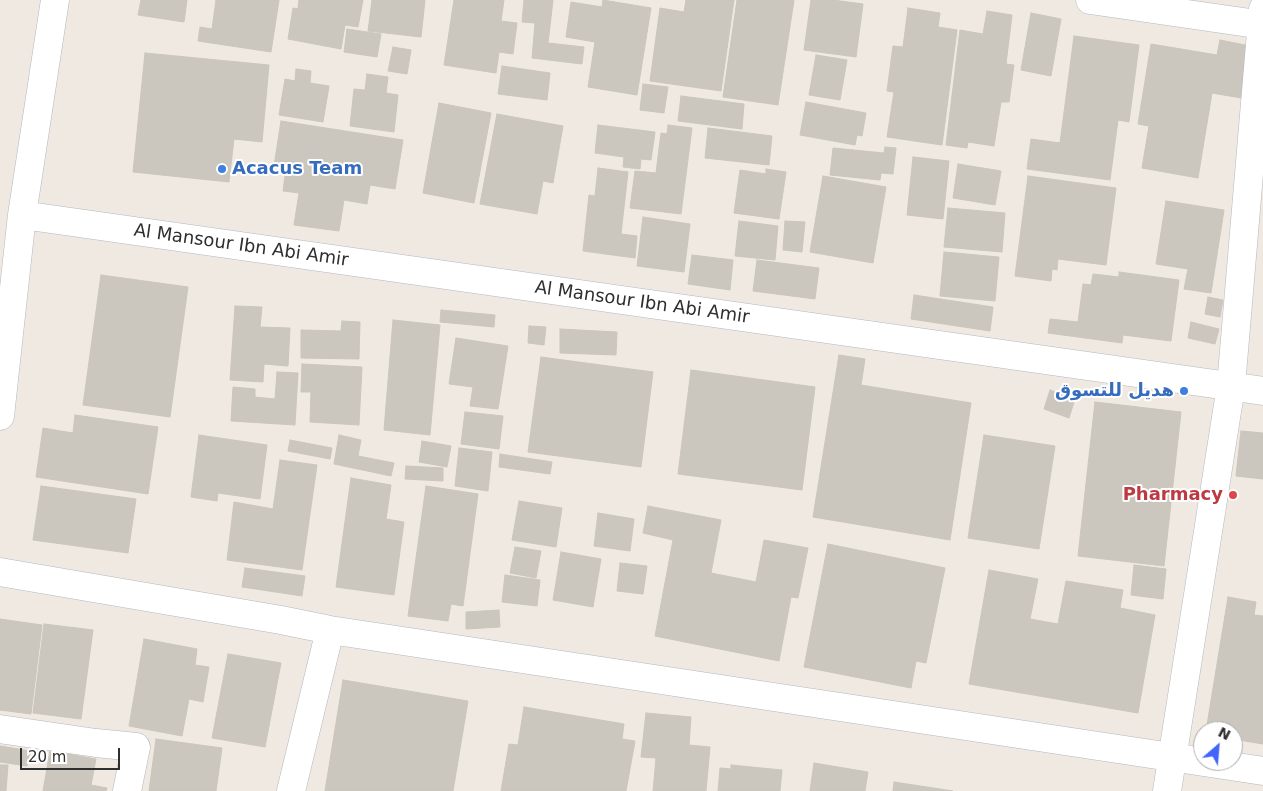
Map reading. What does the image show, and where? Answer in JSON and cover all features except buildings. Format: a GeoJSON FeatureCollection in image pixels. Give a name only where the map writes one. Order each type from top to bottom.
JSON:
{"type":"FeatureCollection","features":[{"type":"Feature","properties":{"kind":"street"},"geometry":{"type":"LineString","coordinates":[[0,416],[22,215],[55,0]]}},
{"type":"Feature","properties":{"kind":"street"},"geometry":{"type":"LineString","coordinates":[[1090,0],[1262,20],[1231,386],[1167,791]]}},
{"type":"Feature","properties":{"kind":"street","name":"Al Mansour Ibn Abi Amir"},"geometry":{"type":"LineString","coordinates":[[22,215],[1263,391]]}},
{"type":"Feature","properties":{"kind":"street"},"geometry":{"type":"LineString","coordinates":[[0,572],[330,630],[1263,771]]}},
{"type":"Feature","properties":{"kind":"street"},"geometry":{"type":"LineString","coordinates":[[291,791],[330,630]]}},
{"type":"Feature","properties":{"kind":"street"},"geometry":{"type":"LineString","coordinates":[[0,729],[136,747],[128,791]]}},
{"type":"Feature","properties":{"kind":"place","name":"Acacus Team"},"geometry":{"type":"Point","coordinates":[222,169]}},
{"type":"Feature","properties":{"kind":"place","name":"هديل للتسوق"},"geometry":{"type":"Point","coordinates":[1184,391]}},
{"type":"Feature","properties":{"kind":"place","name":"Pharmacy"},"geometry":{"type":"Point","coordinates":[1233,495]}}]}
